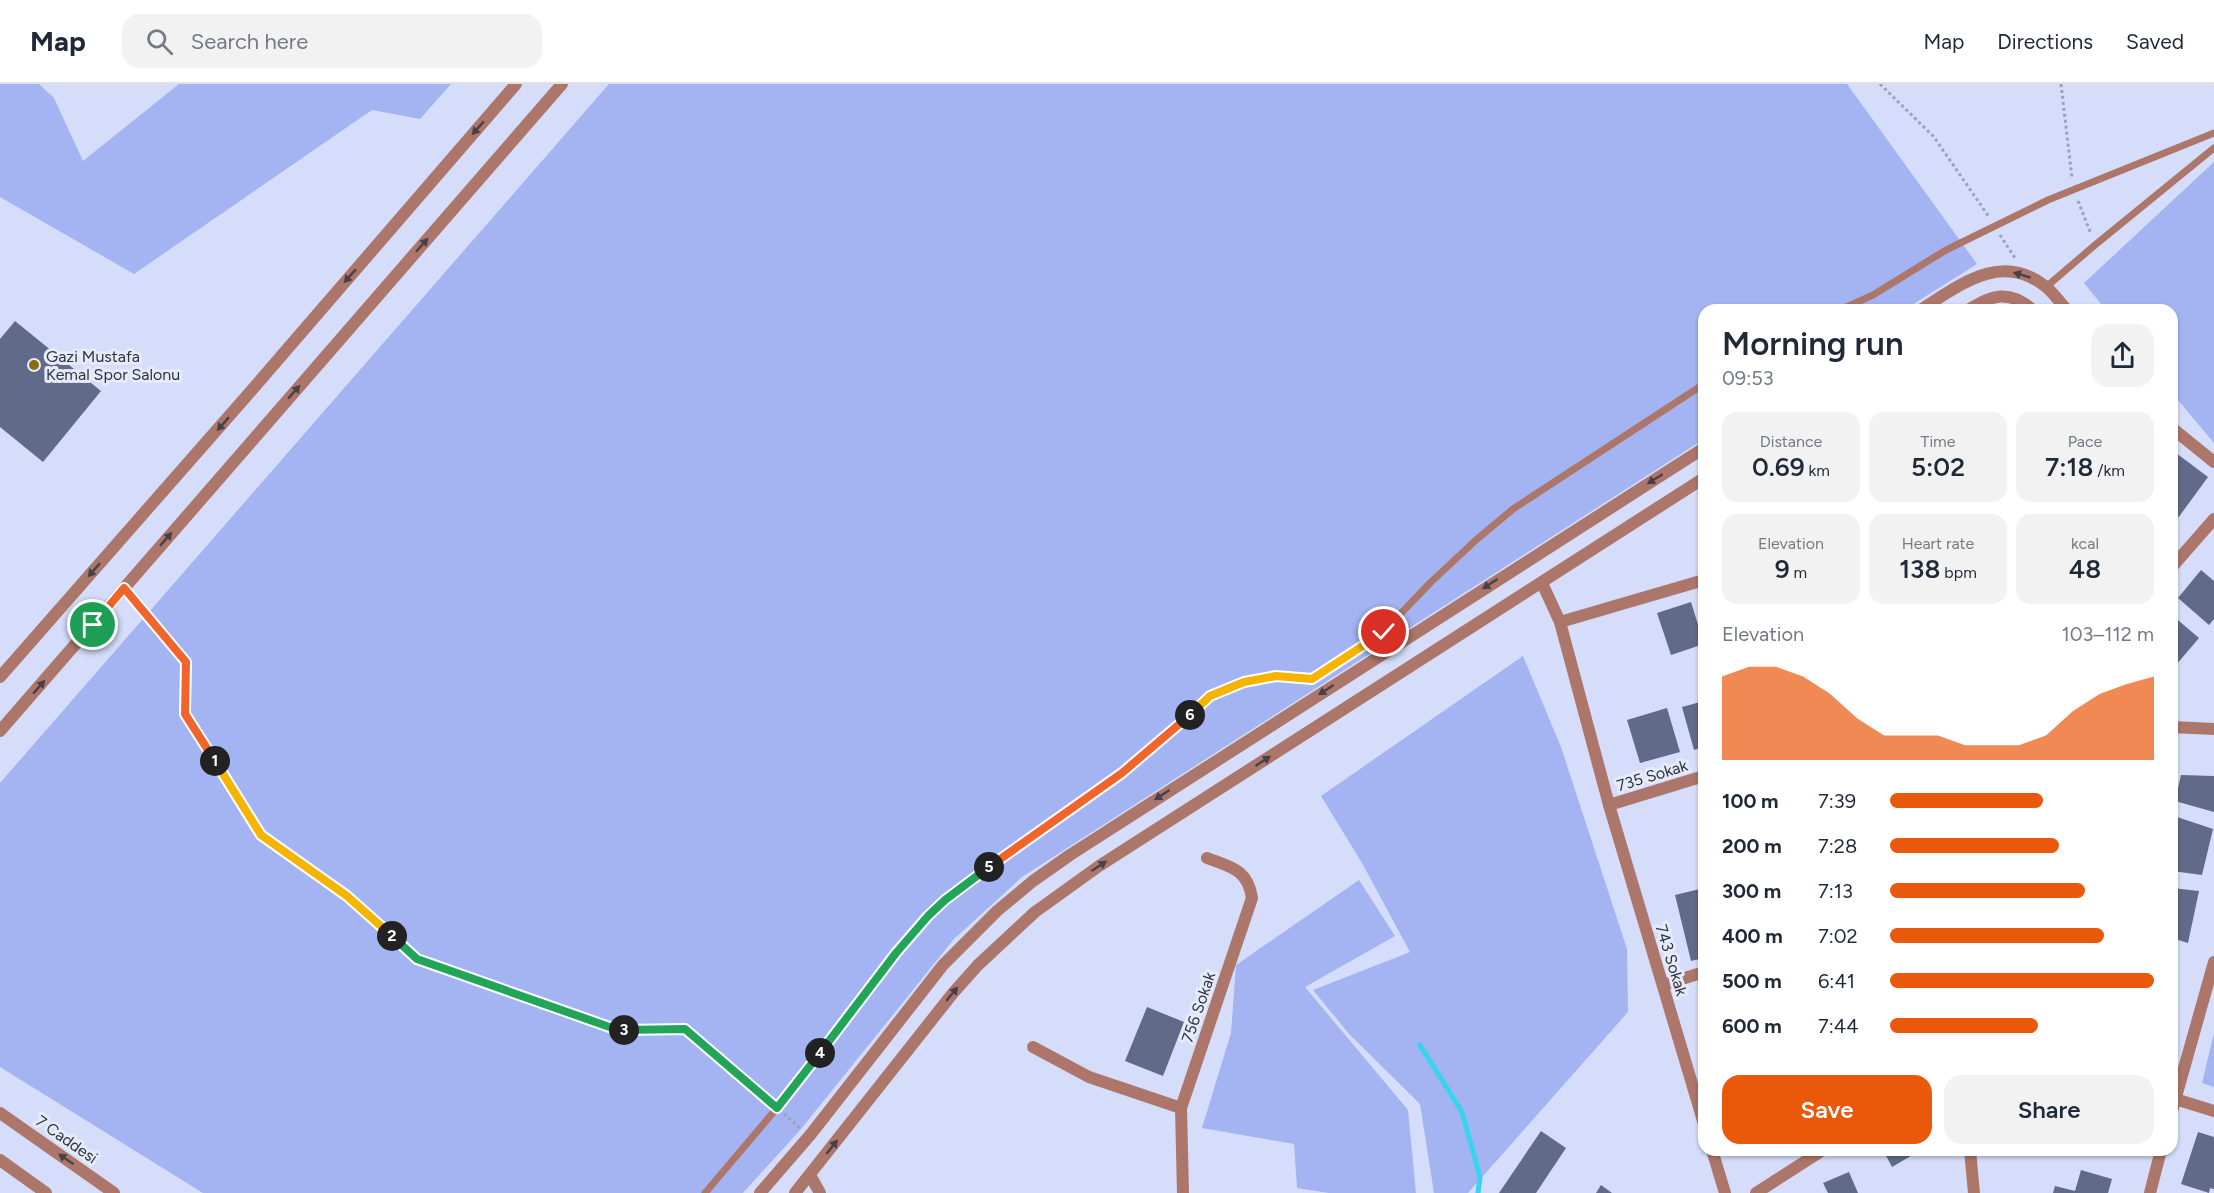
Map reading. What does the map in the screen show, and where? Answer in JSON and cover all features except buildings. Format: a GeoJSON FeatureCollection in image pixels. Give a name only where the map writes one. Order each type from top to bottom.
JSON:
{"type":"FeatureCollection","features":[{"type":"Feature","properties":{"kind":"street"},"geometry":{"type":"LineString","coordinates":[[0,677],[516,84]]}},
{"type":"Feature","properties":{"kind":"street"},"geometry":{"type":"LineString","coordinates":[[0,731],[562,84]]}},
{"type":"Feature","properties":{"kind":"street"},"geometry":{"type":"LineString","coordinates":[[1929,304],[1964,282],[1994,272],[2026,275],[2046,287],[2062,304]]}},
{"type":"Feature","properties":{"kind":"street"},"geometry":{"type":"LineString","coordinates":[[1978,304],[2000,296],[2020,300],[2025,304]]}},
{"type":"Feature","properties":{"kind":"street"},"geometry":{"type":"LineString","coordinates":[[2178,433],[2214,462]]}},
{"type":"Feature","properties":{"kind":"street"},"geometry":{"type":"LineString","coordinates":[[760,1193],[811,1134],[943,965],[997,911],[1034,881],[1120,823],[1698,452]]}},
{"type":"Feature","properties":{"kind":"street"},"geometry":{"type":"LineString","coordinates":[[795,1193],[953,993],[1005,938],[1035,912],[1100,866],[1698,482]]}},
{"type":"Feature","properties":{"kind":"street"},"geometry":{"type":"LineString","coordinates":[[2178,560],[2214,519]]}},
{"type":"Feature","properties":{"kind":"street"},"geometry":{"type":"LineString","coordinates":[[1560,622],[1698,582]]}},
{"type":"Feature","properties":{"kind":"street","name":"743 Sokak"},"geometry":{"type":"LineString","coordinates":[[1542,583],[1560,622],[1609,806],[1698,1104]]}},
{"type":"Feature","properties":{"kind":"street"},"geometry":{"type":"LineString","coordinates":[[2178,727],[2214,729]]}},
{"type":"Feature","properties":{"kind":"street","name":"735 Sokak"},"geometry":{"type":"LineString","coordinates":[[1609,806],[1698,778]]}},
{"type":"Feature","properties":{"kind":"street","name":"756 Sokak"},"geometry":{"type":"LineString","coordinates":[[1183,1193],[1181,1108],[1252,898],[1251,889],[1243,874],[1237,869],[1207,858]]}},
{"type":"Feature","properties":{"kind":"street"},"geometry":{"type":"LineString","coordinates":[[2178,1085],[2214,962]]}},
{"type":"Feature","properties":{"kind":"street"},"geometry":{"type":"LineString","coordinates":[[1663,985],[1698,974]]}},
{"type":"Feature","properties":{"kind":"street"},"geometry":{"type":"LineString","coordinates":[[1033,1047],[1089,1077],[1181,1108]]}},
{"type":"Feature","properties":{"kind":"street"},"geometry":{"type":"LineString","coordinates":[[2178,1103],[2214,1111]]}},
{"type":"Feature","properties":{"kind":"street","name":"7 Caddesi"},"geometry":{"type":"LineString","coordinates":[[0,1113],[114,1193]]}},
{"type":"Feature","properties":{"kind":"street"},"geometry":{"type":"LineString","coordinates":[[1714,1156],[1725,1193]]}},
{"type":"Feature","properties":{"kind":"street"},"geometry":{"type":"LineString","coordinates":[[1756,1193],[1770,1189],[1815,1156]]}},
{"type":"Feature","properties":{"kind":"street"},"geometry":{"type":"LineString","coordinates":[[1971,1156],[1974,1193]]}},
{"type":"Feature","properties":{"kind":"street"},"geometry":{"type":"LineString","coordinates":[[2150,1193],[2159,1156]]}},
{"type":"Feature","properties":{"kind":"street"},"geometry":{"type":"LineString","coordinates":[[0,1160],[46,1193]]}},
{"type":"Feature","properties":{"kind":"street"},"geometry":{"type":"LineString","coordinates":[[810,1175],[820,1193]]}},
{"type":"Feature","properties":{"kind":"lane"},"geometry":{"type":"LineString","coordinates":[[1853,304],[1873,295],[1946,250],[2073,189],[2099,181],[2214,133]]}},
{"type":"Feature","properties":{"kind":"lane"},"geometry":{"type":"LineString","coordinates":[[2046,287],[2095,244],[2214,148]]}},
{"type":"Feature","properties":{"kind":"lane"},"geometry":{"type":"LineString","coordinates":[[705,1193],[777,1108],[896,953],[945,900],[1122,773],[1210,696],[1244,682],[1276,676],[1312,679],[1384,632],[1431,582],[1513,509],[1698,388]]}},
{"type":"Feature","properties":{"kind":"path"},"geometry":{"type":"LineString","coordinates":[[1880,84],[1934,137],[2016,259]]}},
{"type":"Feature","properties":{"kind":"path"},"geometry":{"type":"LineString","coordinates":[[2061,84],[2073,189],[2095,244]]}},
{"type":"Feature","properties":{"kind":"path"},"geometry":{"type":"LineString","coordinates":[[124,588],[186,662],[185,714],[261,835],[347,896],[417,959],[618,1030],[685,1029],[801,1129]]}},
{"type":"Feature","properties":{"kind":"shaded area"},"geometry":{"type":"Polygon","coordinates":[[[0,84],[39,84],[54,98],[83,161],[179,84],[451,84],[420,119],[372,110],[134,274],[0,197],[0,84]]]}},
{"type":"Feature","properties":{"kind":"shaded area"},"geometry":{"type":"Polygon","coordinates":[[[609,84],[1847,84],[1977,264],[1914,304],[1698,304],[1698,443],[1022,877],[954,939],[801,1129],[743,1193],[203,1193],[0,1067],[0,783],[609,84]]]}},
{"type":"Feature","properties":{"kind":"shaded area"},"geometry":{"type":"Polygon","coordinates":[[[2214,162],[2214,443],[2178,400],[2178,304],[2101,304],[2084,283],[2214,162]]]}},
{"type":"Feature","properties":{"kind":"shaded area"},"geometry":{"type":"Polygon","coordinates":[[[1523,656],[1561,747],[1627,949],[1628,1012],[1468,1193],[1434,1193],[1420,1104],[1350,1035],[1313,990],[1410,952],[1362,863],[1321,796],[1523,656]]]}},
{"type":"Feature","properties":{"kind":"shaded area"},"geometry":{"type":"Polygon","coordinates":[[[1359,880],[1395,936],[1305,987],[1408,1110],[1416,1193],[1329,1193],[1297,1188],[1294,1144],[1202,1128],[1231,1033],[1236,965],[1359,880]]]}},
{"type":"Feature","properties":{"kind":"shaded area"},"geometry":{"type":"Polygon","coordinates":[[[2214,1033],[2214,1087],[2202,1083],[2214,1033]]]}},
{"type":"Feature","properties":{"kind":"waterway"},"geometry":{"type":"LineString","coordinates":[[1420,1045],[1462,1112],[1480,1177],[1478,1193]]}},
{"type":"Feature","properties":{"kind":"place","name":"Gazi Mustafa Kemal Spor Salonu"},"geometry":{"type":"Point","coordinates":[34,365]}},
{"type":"Feature","properties":{"kind":"route"},"geometry":{"type":"LineString","coordinates":[[93,625],[124,588],[186,662],[185,714],[261,835],[347,896],[417,959],[618,1030],[685,1029],[777,1108],[896,953],[945,900],[1122,773],[1210,696],[1244,682],[1276,676],[1312,679],[1384,632]]}}]}
